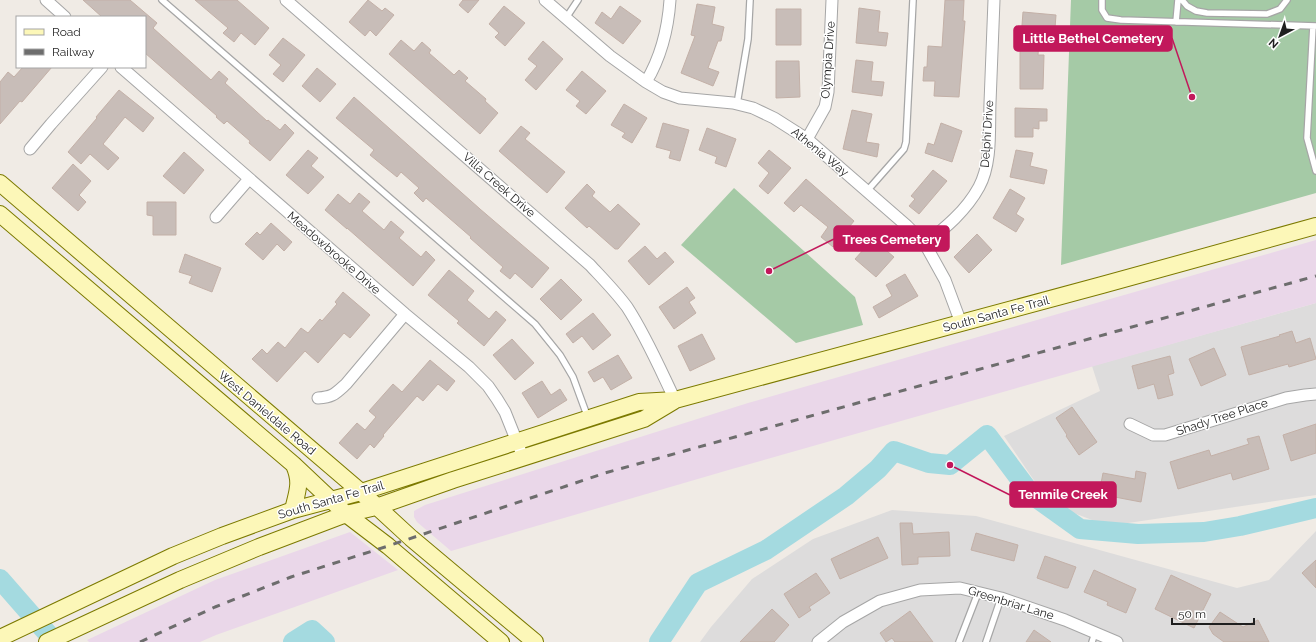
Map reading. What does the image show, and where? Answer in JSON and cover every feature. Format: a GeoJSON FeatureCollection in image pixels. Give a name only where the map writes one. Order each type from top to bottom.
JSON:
{"type":"FeatureCollection","features":[{"type":"Feature","properties":{"kind":"main road","name":"West Danieldale Road"},"geometry":{"type":"LineString","coordinates":[[0,183],[361,492],[411,538],[532,640]]}},
{"type":"Feature","properties":{"kind":"main road","name":"West Danieldale Road"},"geometry":{"type":"LineString","coordinates":[[0,214],[293,464],[346,514],[388,546],[501,642]]}},
{"type":"Feature","properties":{"kind":"main road","name":"South Santa Fe Trail"},"geometry":{"type":"LineString","coordinates":[[0,638],[172,556],[292,510],[329,499],[361,492],[639,402],[675,400],[1316,226]]}},
{"type":"Feature","properties":{"kind":"main road"},"geometry":{"type":"LineString","coordinates":[[100,300],[116,283]]}},
{"type":"Feature","properties":{"kind":"main road","name":"South Santa Fe Trail"},"geometry":{"type":"LineString","coordinates":[[47,642],[180,580],[241,554],[346,514],[376,507],[644,418],[675,400]]}},
{"type":"Feature","properties":{"kind":"main road"},"geometry":{"type":"LineString","coordinates":[[588,418],[594,434]]}},
{"type":"Feature","properties":{"kind":"main road"},"geometry":{"type":"LineString","coordinates":[[292,510],[298,489],[298,475],[293,464]]}},
{"type":"Feature","properties":{"kind":"main road"},"geometry":{"type":"LineString","coordinates":[[172,556],[180,580]]}},
{"type":"Feature","properties":{"kind":"street"},"geometry":{"type":"LineString","coordinates":[[46,0],[64,16]]}},
{"type":"Feature","properties":{"kind":"street","name":"Villa Creek Drive"},"geometry":{"type":"LineString","coordinates":[[286,0],[590,265],[608,284],[626,307],[638,326],[675,400]]}},
{"type":"Feature","properties":{"kind":"street","name":"Athenia Way"},"geometry":{"type":"LineString","coordinates":[[545,0],[610,56],[646,82],[664,92],[680,98],[737,104],[753,108],[774,118],[807,139],[907,226],[925,244],[945,280],[961,323]]}},
{"type":"Feature","properties":{"kind":"street"},"geometry":{"type":"LineString","coordinates":[[646,82],[655,68],[661,50],[666,29],[670,0]]}},
{"type":"Feature","properties":{"kind":"street","name":"Olympia Drive"},"geometry":{"type":"LineString","coordinates":[[807,139],[825,107],[828,92],[832,0]]}},
{"type":"Feature","properties":{"kind":"street","name":"Delphi Drive"},"geometry":{"type":"LineString","coordinates":[[925,244],[941,231],[969,202],[979,186],[984,173],[988,136],[994,0]]}},
{"type":"Feature","properties":{"kind":"street"},"geometry":{"type":"LineString","coordinates":[[30,149],[101,68]]}},
{"type":"Feature","properties":{"kind":"street","name":"Meadowbrooke Drive"},"geometry":{"type":"LineString","coordinates":[[122,68],[405,314],[469,367],[488,386],[505,412],[523,457]]}},
{"type":"Feature","properties":{"kind":"street"},"geometry":{"type":"LineString","coordinates":[[216,217],[249,179]]}},
{"type":"Feature","properties":{"kind":"street"},"geometry":{"type":"LineString","coordinates":[[318,398],[329,397],[346,384],[405,314]]}},
{"type":"Feature","properties":{"kind":"street","name":"Shady Tree Place"},"geometry":{"type":"LineString","coordinates":[[1130,424],[1152,436],[1165,435],[1286,398],[1316,394]]}},
{"type":"Feature","properties":{"kind":"street","name":"Greenbriar Lane"},"geometry":{"type":"LineString","coordinates":[[824,640],[843,622],[880,601],[920,590],[960,588],[1001,598],[1065,620],[1094,637],[1117,642]]}},
{"type":"Feature","properties":{"kind":"lane"},"geometry":{"type":"LineString","coordinates":[[162,0],[535,324],[560,355],[573,377],[588,418]]}},
{"type":"Feature","properties":{"kind":"lane"},"geometry":{"type":"LineString","coordinates":[[566,18],[578,0]]}},
{"type":"Feature","properties":{"kind":"lane"},"geometry":{"type":"LineString","coordinates":[[737,104],[748,39],[750,0]]}},
{"type":"Feature","properties":{"kind":"lane"},"geometry":{"type":"LineString","coordinates":[[867,191],[904,149],[906,142],[913,0]]}},
{"type":"Feature","properties":{"kind":"lane"},"geometry":{"type":"LineString","coordinates":[[1102,0],[1102,10],[1107,18],[1121,20],[1315,26],[1307,138],[1316,171]]}},
{"type":"Feature","properties":{"kind":"lane"},"geometry":{"type":"LineString","coordinates":[[1176,22],[1178,0]]}},
{"type":"Feature","properties":{"kind":"lane"},"geometry":{"type":"LineString","coordinates":[[1182,0],[1187,6],[1196,11],[1206,13],[1267,14],[1280,9],[1287,0]]}},
{"type":"Feature","properties":{"kind":"lane"},"geometry":{"type":"LineString","coordinates":[[959,642],[978,593]]}},
{"type":"Feature","properties":{"kind":"lane"},"geometry":{"type":"LineString","coordinates":[[986,642],[1001,598]]}},
{"type":"Feature","properties":{"kind":"shaded area"},"geometry":{"type":"Polygon","coordinates":[[[1316,240],[1316,303],[732,469],[451,551],[417,522],[414,517],[414,511],[425,505],[748,403],[1316,240]]]}},
{"type":"Feature","properties":{"kind":"shaded area"},"geometry":{"type":"Polygon","coordinates":[[[1316,303],[1316,495],[1108,526],[1050,504],[1004,436],[1100,391],[1092,366],[1316,303]]]}},
{"type":"Feature","properties":{"kind":"shaded area"},"geometry":{"type":"Polygon","coordinates":[[[892,510],[976,516],[1237,588],[1269,580],[1316,531],[1316,642],[700,642],[752,579],[813,539],[892,510]]]}},
{"type":"Feature","properties":{"kind":"shaded area"},"geometry":{"type":"Polygon","coordinates":[[[350,532],[398,570],[200,642],[89,642],[87,640],[215,580],[350,532]]]}},
{"type":"Feature","properties":{"kind":"green space"},"geometry":{"type":"Polygon","coordinates":[[[1071,0],[1316,0],[1316,193],[1061,265],[1071,0]]]}},
{"type":"Feature","properties":{"kind":"green space"},"geometry":{"type":"Polygon","coordinates":[[[734,188],[855,297],[863,325],[796,343],[681,245],[734,188]]]}},
{"type":"Feature","properties":{"kind":"building"},"geometry":{"type":"Polygon","coordinates":[[[83,0],[130,0],[157,23],[153,28],[211,80],[219,71],[228,79],[225,83],[267,121],[268,120],[280,130],[285,124],[294,133],[270,161],[227,121],[224,124],[216,117],[217,116],[146,54],[146,16],[101,16],[83,0]]]}},
{"type":"Feature","properties":{"kind":"building"},"geometry":{"type":"Polygon","coordinates":[[[195,0],[237,0],[269,28],[255,45],[241,33],[234,42],[223,33],[228,28],[195,0]]]}},
{"type":"Feature","properties":{"kind":"building"},"geometry":{"type":"Polygon","coordinates":[[[368,0],[382,11],[385,8],[394,15],[376,36],[370,30],[365,36],[349,22],[368,0]]]}},
{"type":"Feature","properties":{"kind":"building"},"geometry":{"type":"Polygon","coordinates":[[[463,0],[479,0],[468,13],[459,5],[463,0]]]}},
{"type":"Feature","properties":{"kind":"building"},"geometry":{"type":"Polygon","coordinates":[[[945,0],[964,0],[963,21],[965,21],[959,97],[934,96],[935,81],[923,81],[924,67],[927,67],[928,46],[942,47],[945,0]]]}},
{"type":"Feature","properties":{"kind":"building"},"geometry":{"type":"Polygon","coordinates":[[[697,4],[715,7],[712,24],[724,27],[721,41],[718,41],[708,68],[719,72],[713,86],[681,73],[695,36],[691,35],[697,4]]]}},
{"type":"Feature","properties":{"kind":"building"},"geometry":{"type":"Polygon","coordinates":[[[504,6],[525,23],[505,46],[495,37],[499,33],[489,24],[504,6]]]}},
{"type":"Feature","properties":{"kind":"building"},"geometry":{"type":"Polygon","coordinates":[[[620,6],[641,21],[623,44],[595,23],[602,12],[611,19],[620,6]]]}},
{"type":"Feature","properties":{"kind":"building"},"geometry":{"type":"Polygon","coordinates":[[[859,8],[880,11],[878,32],[888,33],[886,46],[856,43],[859,8]]]}},
{"type":"Feature","properties":{"kind":"building"},"geometry":{"type":"Polygon","coordinates":[[[776,9],[801,9],[801,45],[776,45],[776,9]]]}},
{"type":"Feature","properties":{"kind":"building"},"geometry":{"type":"Polygon","coordinates":[[[1023,12],[1056,15],[1055,28],[1040,27],[1038,55],[1044,55],[1043,89],[1020,89],[1020,51],[1023,12]]]}},
{"type":"Feature","properties":{"kind":"building"},"geometry":{"type":"Polygon","coordinates":[[[283,38],[305,55],[283,82],[273,74],[281,65],[269,55],[283,38]]]}},
{"type":"Feature","properties":{"kind":"building"},"geometry":{"type":"Polygon","coordinates":[[[401,40],[414,51],[422,42],[431,50],[429,53],[454,75],[459,70],[468,78],[465,81],[486,99],[485,101],[498,113],[480,134],[389,54],[401,40]]]}},
{"type":"Feature","properties":{"kind":"building"},"geometry":{"type":"Polygon","coordinates":[[[543,41],[563,59],[536,90],[525,80],[537,66],[528,59],[543,41]]]}},
{"type":"Feature","properties":{"kind":"building"},"geometry":{"type":"Polygon","coordinates":[[[856,60],[873,62],[871,81],[884,82],[882,96],[852,92],[856,60]]]}},
{"type":"Feature","properties":{"kind":"building"},"geometry":{"type":"Polygon","coordinates":[[[776,61],[799,61],[800,97],[776,98],[776,61]]]}},
{"type":"Feature","properties":{"kind":"building"},"geometry":{"type":"Polygon","coordinates":[[[22,68],[51,68],[22,102],[20,101],[0,124],[0,82],[8,72],[14,77],[22,68]]]}},
{"type":"Feature","properties":{"kind":"building"},"geometry":{"type":"Polygon","coordinates":[[[317,68],[336,84],[320,102],[302,86],[317,68]]]}},
{"type":"Feature","properties":{"kind":"building"},"geometry":{"type":"Polygon","coordinates":[[[582,71],[606,91],[586,114],[576,106],[580,101],[566,90],[582,71]]]}},
{"type":"Feature","properties":{"kind":"building"},"geometry":{"type":"Polygon","coordinates":[[[119,90],[154,118],[143,132],[125,117],[103,144],[119,158],[108,170],[90,154],[81,164],[68,152],[119,90]]]}},
{"type":"Feature","properties":{"kind":"building"},"geometry":{"type":"Polygon","coordinates":[[[354,97],[549,268],[532,288],[515,273],[510,279],[500,271],[503,267],[470,238],[471,237],[426,198],[423,202],[414,193],[419,188],[401,172],[397,177],[370,155],[374,150],[336,118],[354,97]]]}},
{"type":"Feature","properties":{"kind":"building"},"geometry":{"type":"Polygon","coordinates":[[[624,104],[647,118],[632,143],[622,137],[625,133],[611,125],[624,104]]]}},
{"type":"Feature","properties":{"kind":"building"},"geometry":{"type":"Polygon","coordinates":[[[1015,108],[1047,109],[1047,121],[1039,121],[1039,129],[1033,128],[1033,137],[1015,137],[1015,108]]]}},
{"type":"Feature","properties":{"kind":"building"},"geometry":{"type":"Polygon","coordinates":[[[852,110],[872,114],[866,142],[879,144],[877,157],[843,149],[852,110]]]}},
{"type":"Feature","properties":{"kind":"building"},"geometry":{"type":"Polygon","coordinates":[[[663,123],[689,130],[680,161],[669,158],[671,151],[656,147],[663,123]]]}},
{"type":"Feature","properties":{"kind":"building"},"geometry":{"type":"Polygon","coordinates":[[[941,123],[962,131],[952,162],[925,153],[928,143],[934,145],[941,123]]]}},
{"type":"Feature","properties":{"kind":"building"},"geometry":{"type":"Polygon","coordinates":[[[521,126],[530,133],[525,139],[565,172],[547,193],[499,151],[521,126]]]}},
{"type":"Feature","properties":{"kind":"building"},"geometry":{"type":"Polygon","coordinates":[[[707,128],[736,139],[726,167],[715,163],[717,157],[699,150],[707,128]]]}},
{"type":"Feature","properties":{"kind":"building"},"geometry":{"type":"Polygon","coordinates":[[[308,150],[318,158],[311,166],[324,177],[308,194],[286,175],[308,150]]]}},
{"type":"Feature","properties":{"kind":"building"},"geometry":{"type":"Polygon","coordinates":[[[769,150],[791,168],[768,194],[759,186],[769,173],[758,163],[769,150]]]}},
{"type":"Feature","properties":{"kind":"building"},"geometry":{"type":"Polygon","coordinates":[[[1016,150],[1033,153],[1030,166],[1047,170],[1044,184],[1010,177],[1016,150]]]}},
{"type":"Feature","properties":{"kind":"building"},"geometry":{"type":"Polygon","coordinates":[[[184,152],[204,170],[184,194],[163,176],[184,152]]]}},
{"type":"Feature","properties":{"kind":"building"},"geometry":{"type":"Polygon","coordinates":[[[73,164],[91,181],[79,195],[86,202],[78,211],[52,188],[73,164]]]}},
{"type":"Feature","properties":{"kind":"building"},"geometry":{"type":"Polygon","coordinates":[[[933,170],[947,181],[919,214],[909,206],[915,199],[911,196],[933,170]]]}},
{"type":"Feature","properties":{"kind":"building"},"geometry":{"type":"Polygon","coordinates":[[[806,179],[854,221],[833,247],[821,237],[828,227],[801,205],[794,212],[784,203],[806,179]]]}},
{"type":"Feature","properties":{"kind":"building"},"geometry":{"type":"Polygon","coordinates":[[[587,184],[595,192],[592,196],[610,212],[618,204],[640,224],[618,249],[615,249],[589,226],[587,228],[565,208],[587,184]]]}},
{"type":"Feature","properties":{"kind":"building"},"geometry":{"type":"Polygon","coordinates":[[[1010,189],[1025,198],[1016,214],[1024,219],[1016,232],[993,218],[1010,189]]]}},
{"type":"Feature","properties":{"kind":"building"},"geometry":{"type":"Polygon","coordinates":[[[359,193],[370,202],[362,211],[384,230],[391,221],[404,232],[399,238],[421,257],[426,251],[435,260],[413,286],[325,210],[338,194],[350,204],[359,193]]]}},
{"type":"Feature","properties":{"kind":"building"},"geometry":{"type":"Polygon","coordinates":[[[147,202],[176,202],[176,235],[153,235],[153,216],[147,215],[147,202]]]}},
{"type":"Feature","properties":{"kind":"building"},"geometry":{"type":"Polygon","coordinates":[[[271,223],[292,242],[284,251],[277,244],[263,260],[245,244],[257,232],[260,235],[271,223]]]}},
{"type":"Feature","properties":{"kind":"building"},"geometry":{"type":"Polygon","coordinates":[[[977,234],[992,250],[969,273],[954,257],[977,234]]]}},
{"type":"Feature","properties":{"kind":"building"},"geometry":{"type":"Polygon","coordinates":[[[873,239],[894,257],[876,277],[855,259],[873,239]]]}},
{"type":"Feature","properties":{"kind":"building"},"geometry":{"type":"Polygon","coordinates":[[[645,246],[657,259],[665,252],[674,262],[649,285],[628,261],[645,246]]]}},
{"type":"Feature","properties":{"kind":"building"},"geometry":{"type":"Polygon","coordinates":[[[185,254],[221,268],[212,292],[189,283],[192,276],[179,272],[185,254]]]}},
{"type":"Feature","properties":{"kind":"building"},"geometry":{"type":"Polygon","coordinates":[[[449,270],[474,291],[467,300],[489,319],[496,311],[506,320],[484,346],[457,323],[459,321],[428,295],[449,270]]]}},
{"type":"Feature","properties":{"kind":"building"},"geometry":{"type":"Polygon","coordinates":[[[905,274],[918,296],[879,318],[873,307],[892,296],[886,285],[905,274]]]}},
{"type":"Feature","properties":{"kind":"building"},"geometry":{"type":"Polygon","coordinates":[[[561,279],[582,300],[561,320],[540,299],[561,279]]]}},
{"type":"Feature","properties":{"kind":"building"},"geometry":{"type":"Polygon","coordinates":[[[687,287],[695,298],[689,302],[696,313],[674,329],[659,307],[687,287]]]}},
{"type":"Feature","properties":{"kind":"building"},"geometry":{"type":"Polygon","coordinates":[[[343,292],[370,315],[350,338],[344,333],[318,363],[305,351],[277,382],[252,359],[262,349],[267,354],[278,342],[285,348],[301,328],[308,333],[320,319],[322,321],[337,304],[335,302],[343,292]]]}},
{"type":"Feature","properties":{"kind":"building"},"geometry":{"type":"Polygon","coordinates":[[[593,313],[611,335],[593,350],[582,336],[573,343],[566,334],[593,313]]]}},
{"type":"Feature","properties":{"kind":"building"},"geometry":{"type":"Polygon","coordinates":[[[1292,331],[1296,343],[1310,338],[1316,359],[1289,367],[1288,364],[1249,375],[1241,347],[1292,331]]]}},
{"type":"Feature","properties":{"kind":"building"},"geometry":{"type":"Polygon","coordinates":[[[702,334],[715,359],[690,371],[678,346],[702,334]]]}},
{"type":"Feature","properties":{"kind":"building"},"geometry":{"type":"Polygon","coordinates":[[[512,339],[534,363],[515,380],[493,355],[512,339]]]}},
{"type":"Feature","properties":{"kind":"building"},"geometry":{"type":"Polygon","coordinates":[[[1214,348],[1226,375],[1201,386],[1189,359],[1214,348]]]}},
{"type":"Feature","properties":{"kind":"building"},"geometry":{"type":"Polygon","coordinates":[[[618,355],[632,378],[611,390],[603,377],[594,382],[588,372],[618,355]]]}},
{"type":"Feature","properties":{"kind":"building"},"geometry":{"type":"Polygon","coordinates":[[[1170,356],[1174,373],[1168,375],[1173,395],[1158,399],[1154,384],[1138,389],[1132,366],[1170,356]]]}},
{"type":"Feature","properties":{"kind":"building"},"geometry":{"type":"Polygon","coordinates":[[[430,360],[455,381],[447,391],[438,384],[423,401],[417,396],[383,435],[384,436],[374,448],[370,444],[357,459],[339,443],[357,423],[365,430],[376,417],[369,411],[393,384],[402,392],[430,360]]]}},
{"type":"Feature","properties":{"kind":"building"},"geometry":{"type":"Polygon","coordinates":[[[542,381],[551,395],[560,389],[567,400],[538,418],[522,393],[542,381]]]}},
{"type":"Feature","properties":{"kind":"building"},"geometry":{"type":"Polygon","coordinates":[[[1072,407],[1097,442],[1079,455],[1056,418],[1072,407]]]}},
{"type":"Feature","properties":{"kind":"building"},"geometry":{"type":"Polygon","coordinates":[[[1316,424],[1316,453],[1291,461],[1283,435],[1316,424]]]}},
{"type":"Feature","properties":{"kind":"building"},"geometry":{"type":"Polygon","coordinates":[[[1259,436],[1269,469],[1233,480],[1231,473],[1178,489],[1170,462],[1209,450],[1211,456],[1249,444],[1247,439],[1259,436]]]}},
{"type":"Feature","properties":{"kind":"building"},"geometry":{"type":"Polygon","coordinates":[[[1136,471],[1146,473],[1141,502],[1099,494],[1103,473],[1135,479],[1136,471]]]}},
{"type":"Feature","properties":{"kind":"building"},"geometry":{"type":"Polygon","coordinates":[[[900,523],[912,523],[913,534],[949,532],[950,556],[918,557],[918,564],[902,565],[900,523]]]}},
{"type":"Feature","properties":{"kind":"building"},"geometry":{"type":"Polygon","coordinates":[[[976,533],[1018,545],[1014,561],[971,550],[976,533]]]}},
{"type":"Feature","properties":{"kind":"building"},"geometry":{"type":"Polygon","coordinates":[[[878,537],[888,558],[840,579],[831,559],[878,537]]]}},
{"type":"Feature","properties":{"kind":"building"},"geometry":{"type":"Polygon","coordinates":[[[1045,556],[1076,567],[1068,588],[1037,578],[1045,556]]]}},
{"type":"Feature","properties":{"kind":"building"},"geometry":{"type":"Polygon","coordinates":[[[1316,560],[1316,588],[1302,573],[1316,560]]]}},
{"type":"Feature","properties":{"kind":"building"},"geometry":{"type":"Polygon","coordinates":[[[1094,570],[1136,589],[1126,613],[1107,605],[1108,602],[1084,592],[1094,570]]]}},
{"type":"Feature","properties":{"kind":"building"},"geometry":{"type":"Polygon","coordinates":[[[816,573],[830,593],[809,607],[811,610],[799,618],[784,594],[816,573]]]}},
{"type":"Feature","properties":{"kind":"building"},"geometry":{"type":"Polygon","coordinates":[[[1171,575],[1211,594],[1194,628],[1155,609],[1171,575]]]}},
{"type":"Feature","properties":{"kind":"building"},"geometry":{"type":"Polygon","coordinates":[[[772,609],[789,625],[774,642],[740,642],[772,609]]]}},
{"type":"Feature","properties":{"kind":"building"},"geometry":{"type":"Polygon","coordinates":[[[910,611],[933,642],[895,642],[892,638],[886,642],[880,633],[910,611]]]}},
{"type":"Feature","properties":{"kind":"building"},"geometry":{"type":"Polygon","coordinates":[[[1220,612],[1243,627],[1258,620],[1269,642],[1224,642],[1213,634],[1209,627],[1220,612]]]}},
{"type":"Feature","properties":{"kind":"building"},"geometry":{"type":"Polygon","coordinates":[[[1034,630],[1051,642],[1026,642],[1034,630]]]}},
{"type":"Feature","properties":{"kind":"waterway"},"geometry":{"type":"LineString","coordinates":[[659,642],[698,583],[766,550],[846,496],[878,469],[894,451],[929,463],[950,465],[987,435],[1031,494],[1080,529],[1138,534],[1204,532],[1240,526],[1316,508]]}},
{"type":"Feature","properties":{"kind":"waterway"},"geometry":{"type":"LineString","coordinates":[[0,579],[55,642]]}},
{"type":"Feature","properties":{"kind":"waterway"},"geometry":{"type":"LineString","coordinates":[[293,642],[312,630],[325,642]]}},
{"type":"Feature","properties":{"kind":"railway"},"geometry":{"type":"LineString","coordinates":[[140,642],[215,607],[291,577],[605,473],[1316,276]]}},
{"type":"Feature","properties":{"kind":"place","name":"Little Bethel Cemetery"},"geometry":{"type":"Point","coordinates":[1192,97]}},
{"type":"Feature","properties":{"kind":"place","name":"Trees Cemetery"},"geometry":{"type":"Point","coordinates":[769,271]}},
{"type":"Feature","properties":{"kind":"place","name":"Tenmile Creek"},"geometry":{"type":"Point","coordinates":[950,465]}}]}
